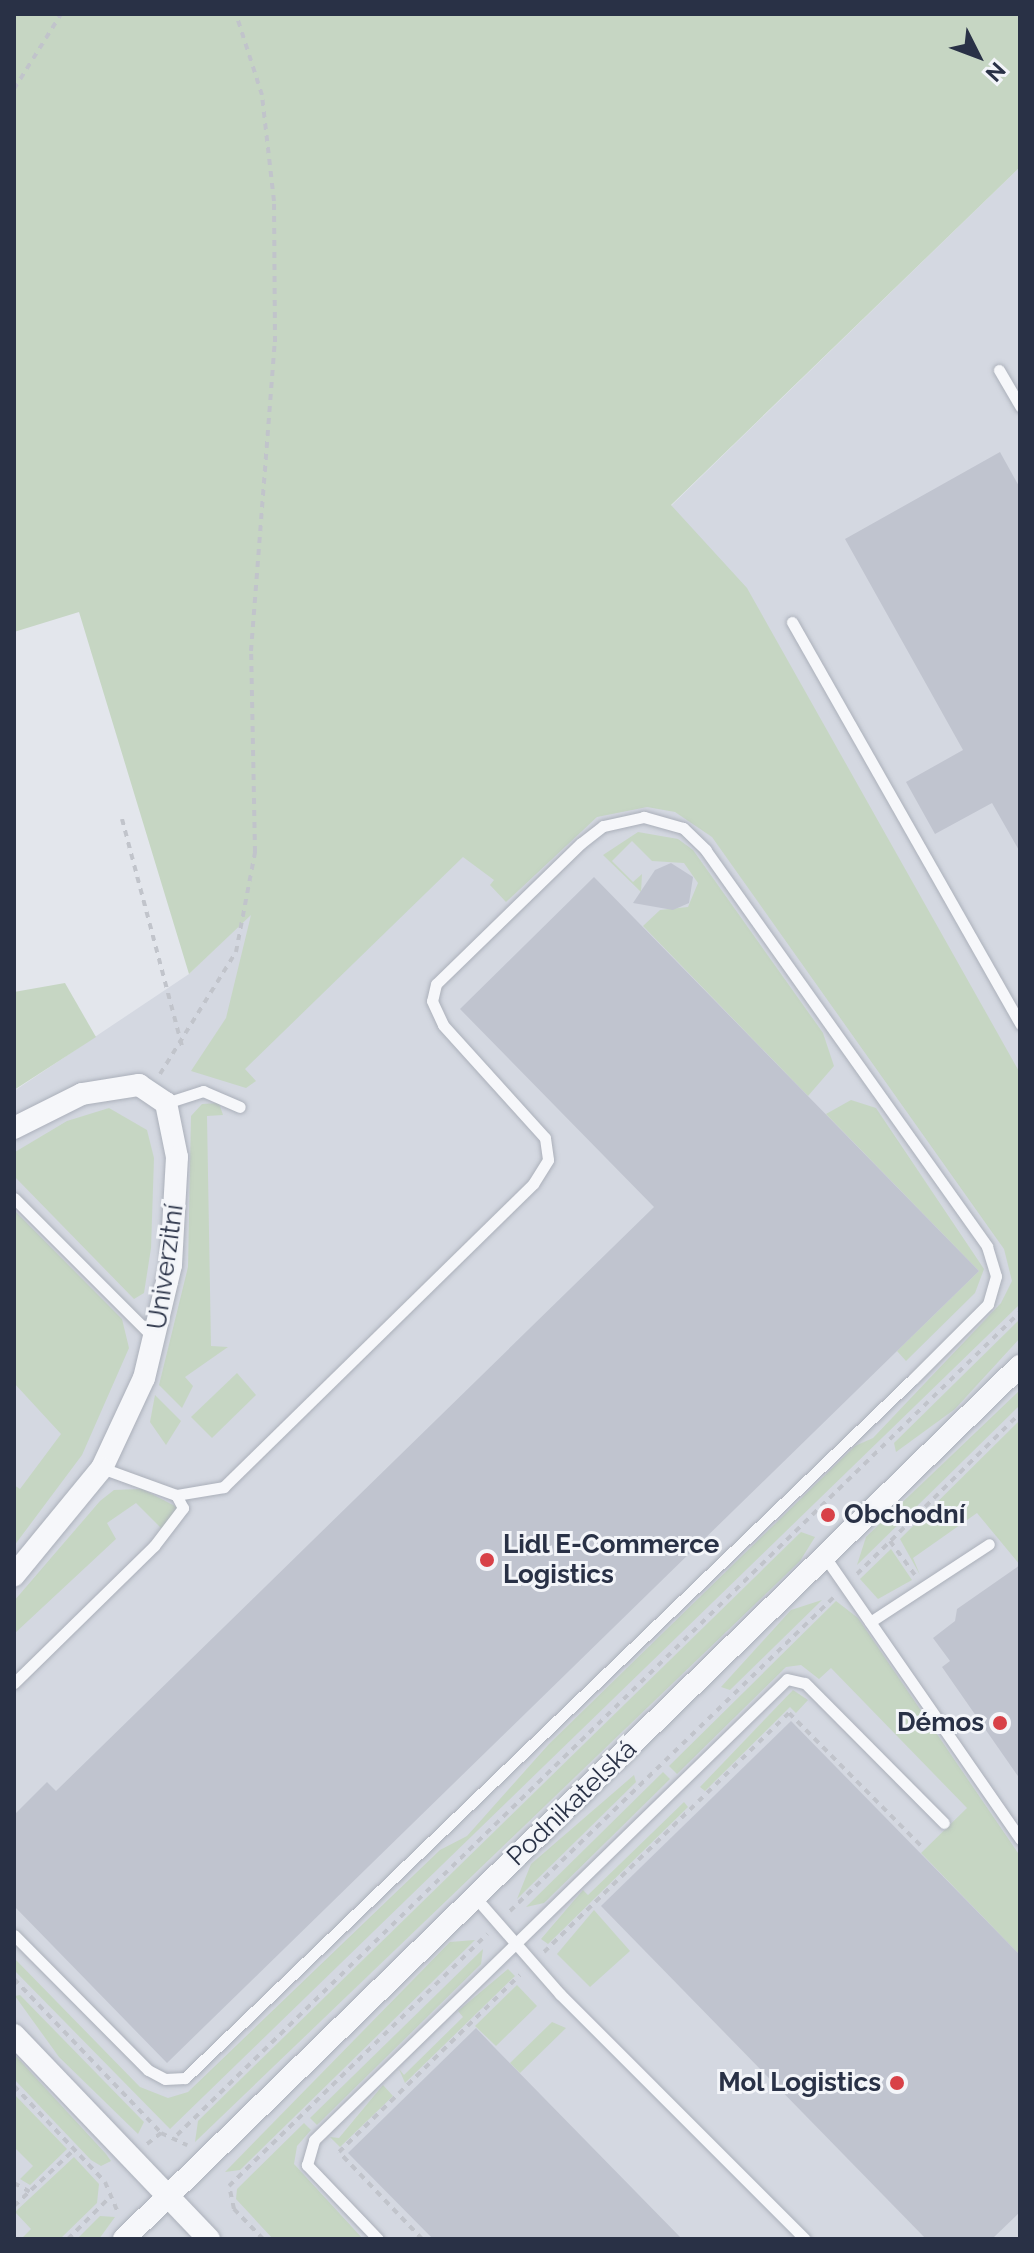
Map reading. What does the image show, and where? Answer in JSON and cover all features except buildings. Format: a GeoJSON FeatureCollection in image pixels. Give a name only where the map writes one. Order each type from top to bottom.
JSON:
{"type":"FeatureCollection","features":[{"type":"Feature","properties":{"kind":"street"},"geometry":{"type":"LineString","coordinates":[[14,1128],[82,1094],[158,1096]]}},
{"type":"Feature","properties":{"kind":"street","name":"Univerzitní"},"geometry":{"type":"LineString","coordinates":[[14,1575],[102,1468],[156,1340],[177,1206],[176,1136],[158,1096]]}},
{"type":"Feature","properties":{"kind":"street","name":"Podnikatelská"},"geometry":{"type":"LineString","coordinates":[[124,2239],[1020,1366]]}},
{"type":"Feature","properties":{"kind":"street"},"geometry":{"type":"LineString","coordinates":[[14,2035],[209,2239]]}},
{"type":"Feature","properties":{"kind":"lane"},"geometry":{"type":"LineString","coordinates":[[999,370],[1020,406]]}},
{"type":"Feature","properties":{"kind":"lane"},"geometry":{"type":"LineString","coordinates":[[792,622],[1020,1024]]}},
{"type":"Feature","properties":{"kind":"lane"},"geometry":{"type":"LineString","coordinates":[[14,1935],[148,2070],[165,2079],[194,2072],[913,1379],[988,1304],[996,1276],[987,1246],[706,850],[683,828],[644,817],[603,826],[436,984],[432,1001],[457,1044],[545,1138],[548,1160],[224,1487],[176,1495],[102,1468]]}},
{"type":"Feature","properties":{"kind":"lane"},"geometry":{"type":"LineString","coordinates":[[158,1096],[203,1091],[240,1107]]}},
{"type":"Feature","properties":{"kind":"lane"},"geometry":{"type":"LineString","coordinates":[[14,1198],[156,1340]]}},
{"type":"Feature","properties":{"kind":"lane"},"geometry":{"type":"LineString","coordinates":[[14,1683],[154,1546],[183,1508],[176,1495]]}},
{"type":"Feature","properties":{"kind":"lane"},"geometry":{"type":"LineString","coordinates":[[870,1622],[989,1544]]}},
{"type":"Feature","properties":{"kind":"lane"},"geometry":{"type":"LineString","coordinates":[[825,1557],[1020,1839]]}},
{"type":"Feature","properties":{"kind":"lane"},"geometry":{"type":"LineString","coordinates":[[378,2239],[307,2165],[306,2151],[513,1944],[787,1679],[805,1683],[944,1823]]}},
{"type":"Feature","properties":{"kind":"lane"},"geometry":{"type":"LineString","coordinates":[[475,1897],[499,1922],[513,1944],[805,2239]]}},
{"type":"Feature","properties":{"kind":"path"},"geometry":{"type":"LineString","coordinates":[[14,89],[61,14]]}},
{"type":"Feature","properties":{"kind":"path"},"geometry":{"type":"LineString","coordinates":[[158,1096],[182,1046],[236,952],[255,852],[251,651],[275,326],[274,201],[262,95],[236,14]]}},
{"type":"Feature","properties":{"kind":"path"},"geometry":{"type":"LineString","coordinates":[[122,819],[182,1046]]}},
{"type":"Feature","properties":{"kind":"path"},"geometry":{"type":"LineString","coordinates":[[14,1979],[161,2133],[177,2135],[1020,1312]]}},
{"type":"Feature","properties":{"kind":"path"},"geometry":{"type":"LineString","coordinates":[[263,2239],[234,2209],[229,2186],[1020,1413]]}},
{"type":"Feature","properties":{"kind":"path"},"geometry":{"type":"LineString","coordinates":[[890,1541],[924,1587]]}},
{"type":"Feature","properties":{"kind":"path"},"geometry":{"type":"LineString","coordinates":[[422,2239],[339,2152],[789,1713],[921,1846]]}},
{"type":"Feature","properties":{"kind":"path"},"geometry":{"type":"LineString","coordinates":[[14,2086],[105,2182],[107,2200],[116,2210]]}},
{"type":"Feature","properties":{"kind":"path"},"geometry":{"type":"LineString","coordinates":[[14,2206],[75,2149]]}},
{"type":"Feature","properties":{"kind":"path"},"geometry":{"type":"LineString","coordinates":[[14,2183],[30,2192]]}},
{"type":"Feature","properties":{"kind":"path"},"geometry":{"type":"LineString","coordinates":[[68,2239],[107,2200]]}},
{"type":"Feature","properties":{"kind":"shaded area"},"geometry":{"type":"Polygon","coordinates":[[[1020,167],[1020,2239],[14,2239],[14,1091],[189,974],[1020,167]]]}},
{"type":"Feature","properties":{"kind":"green space"},"geometry":{"type":"Polygon","coordinates":[[[14,14],[1020,14],[1020,167],[671,505],[747,588],[1020,1073],[1020,1304],[170,2129],[14,1970],[14,1958],[140,2087],[168,2098],[188,2092],[440,1850],[467,1836],[549,1744],[855,1446],[873,1438],[1001,1303],[1012,1281],[1004,1249],[712,837],[675,812],[647,807],[597,817],[506,902],[490,885],[494,880],[463,857],[245,1069],[256,1081],[246,1088],[191,1071],[226,1018],[251,915],[189,974],[79,612],[14,632],[14,14]]]}},
{"type":"Feature","properties":{"kind":"green space"},"geometry":{"type":"Polygon","coordinates":[[[638,832],[678,839],[693,850],[823,1033],[834,1066],[808,1096],[643,926],[660,910],[688,907],[698,883],[684,863],[652,861],[632,841],[612,861],[633,882],[642,874],[641,892],[603,855],[638,832]]]}},
{"type":"Feature","properties":{"kind":"green space"},"geometry":{"type":"Polygon","coordinates":[[[65,983],[96,1037],[14,1090],[14,992],[65,983]]]}},
{"type":"Feature","properties":{"kind":"green space"},"geometry":{"type":"Polygon","coordinates":[[[851,1100],[876,1108],[984,1269],[975,1293],[906,1361],[897,1351],[979,1271],[826,1114],[851,1100]]]}},
{"type":"Feature","properties":{"kind":"green space"},"geometry":{"type":"Polygon","coordinates":[[[219,1103],[223,1115],[207,1116],[211,1346],[228,1347],[185,1377],[193,1386],[182,1408],[159,1385],[188,1267],[191,1116],[202,1104],[219,1103]]]}},
{"type":"Feature","properties":{"kind":"green space"},"geometry":{"type":"Polygon","coordinates":[[[109,1108],[147,1130],[154,1158],[151,1248],[144,1293],[134,1299],[14,1176],[15,1152],[67,1121],[109,1108]]]}},
{"type":"Feature","properties":{"kind":"green space"},"geometry":{"type":"Polygon","coordinates":[[[14,1210],[122,1319],[129,1348],[82,1455],[14,1546],[14,1485],[20,1489],[61,1434],[14,1383],[14,1210]]]}},
{"type":"Feature","properties":{"kind":"green space"},"geometry":{"type":"Polygon","coordinates":[[[1020,1319],[1020,1338],[955,1409],[896,1452],[894,1443],[1020,1319]]]}},
{"type":"Feature","properties":{"kind":"green space"},"geometry":{"type":"Polygon","coordinates":[[[237,1373],[256,1395],[212,1438],[191,1417],[237,1373]]]}},
{"type":"Feature","properties":{"kind":"green space"},"geometry":{"type":"Polygon","coordinates":[[[1020,1390],[1020,1405],[857,1565],[866,1537],[1020,1390]]]}},
{"type":"Feature","properties":{"kind":"green space"},"geometry":{"type":"Polygon","coordinates":[[[155,1395],[181,1421],[166,1445],[150,1422],[155,1395]]]}},
{"type":"Feature","properties":{"kind":"green space"},"geometry":{"type":"Polygon","coordinates":[[[1020,1420],[1020,1565],[977,1513],[913,1558],[920,1575],[900,1539],[1020,1420]]]}},
{"type":"Feature","properties":{"kind":"green space"},"geometry":{"type":"Polygon","coordinates":[[[142,1489],[177,1507],[163,1530],[136,1503],[107,1523],[116,1539],[14,1634],[14,1601],[100,1501],[114,1490],[142,1489]]]}},
{"type":"Feature","properties":{"kind":"green space"},"geometry":{"type":"Polygon","coordinates":[[[801,1532],[815,1537],[800,1561],[195,2142],[198,2121],[801,1532]]]}},
{"type":"Feature","properties":{"kind":"green space"},"geometry":{"type":"Polygon","coordinates":[[[891,1549],[912,1580],[878,1599],[860,1579],[891,1549]]]}},
{"type":"Feature","properties":{"kind":"green space"},"geometry":{"type":"Polygon","coordinates":[[[822,1600],[730,1690],[721,1687],[791,1610],[822,1600]]]}},
{"type":"Feature","properties":{"kind":"green space"},"geometry":{"type":"Polygon","coordinates":[[[836,1601],[858,1618],[1020,1856],[1020,1955],[921,1853],[967,1808],[831,1668],[819,1679],[801,1665],[786,1667],[677,1774],[669,1766],[836,1601]]]}},
{"type":"Feature","properties":{"kind":"green space"},"geometry":{"type":"Polygon","coordinates":[[[793,1690],[808,1700],[796,1713],[790,1707],[705,1791],[700,1787],[793,1690]]]}},
{"type":"Feature","properties":{"kind":"green space"},"geometry":{"type":"Polygon","coordinates":[[[663,1772],[670,1779],[544,1903],[526,1907],[663,1772]]]}},
{"type":"Feature","properties":{"kind":"green space"},"geometry":{"type":"Polygon","coordinates":[[[634,1775],[636,1782],[517,1899],[531,1864],[634,1775]]]}},
{"type":"Feature","properties":{"kind":"green space"},"geometry":{"type":"Polygon","coordinates":[[[684,1802],[688,1807],[548,1944],[541,1939],[583,1890],[588,1895],[684,1802]]]}},
{"type":"Feature","properties":{"kind":"green space"},"geometry":{"type":"Polygon","coordinates":[[[594,1910],[630,1951],[590,1987],[557,1954],[594,1910]]]}},
{"type":"Feature","properties":{"kind":"green space"},"geometry":{"type":"Polygon","coordinates":[[[475,1940],[240,2170],[225,2172],[450,1942],[475,1940]]]}},
{"type":"Feature","properties":{"kind":"green space"},"geometry":{"type":"Polygon","coordinates":[[[483,1949],[481,1964],[317,2125],[310,2118],[483,1949]]]}},
{"type":"Feature","properties":{"kind":"green space"},"geometry":{"type":"Polygon","coordinates":[[[508,1969],[515,1976],[405,2083],[399,2069],[404,2075],[463,2017],[458,2011],[508,1969]]]}},
{"type":"Feature","properties":{"kind":"green space"},"geometry":{"type":"Polygon","coordinates":[[[517,1985],[537,2006],[496,2046],[475,2026],[517,1985]]]}},
{"type":"Feature","properties":{"kind":"green space"},"geometry":{"type":"Polygon","coordinates":[[[20,1995],[144,2122],[138,2134],[59,2057],[15,1996],[20,1995]]]}},
{"type":"Feature","properties":{"kind":"green space"},"geometry":{"type":"Polygon","coordinates":[[[552,2022],[566,2028],[520,2073],[510,2063],[552,2022]]]}},
{"type":"Feature","properties":{"kind":"green space"},"geometry":{"type":"Polygon","coordinates":[[[14,2054],[111,2161],[101,2166],[91,2160],[14,2079],[14,2054]]]}},
{"type":"Feature","properties":{"kind":"green space"},"geometry":{"type":"Polygon","coordinates":[[[383,2085],[393,2096],[340,2147],[330,2137],[339,2138],[383,2085]]]}},
{"type":"Feature","properties":{"kind":"green space"},"geometry":{"type":"Polygon","coordinates":[[[14,2094],[67,2149],[30,2185],[20,2179],[33,2166],[14,2147],[14,2094]]]}},
{"type":"Feature","properties":{"kind":"green space"},"geometry":{"type":"Polygon","coordinates":[[[304,2123],[311,2130],[297,2146],[294,2164],[363,2239],[273,2239],[236,2199],[237,2189],[304,2123]]]}},
{"type":"Feature","properties":{"kind":"green space"},"geometry":{"type":"Polygon","coordinates":[[[74,2157],[99,2184],[97,2203],[60,2239],[21,2239],[31,2229],[15,2212],[74,2157]]]}},
{"type":"Feature","properties":{"kind":"green space"},"geometry":{"type":"Polygon","coordinates":[[[100,2216],[115,2217],[99,2239],[77,2239],[100,2216]]]}},
{"type":"Feature","properties":{"kind":"place","name":"Obchodní"},"geometry":{"type":"Point","coordinates":[828,1515]}},
{"type":"Feature","properties":{"kind":"place","name":"Lidl E-Commerce Logistics"},"geometry":{"type":"Point","coordinates":[487,1560]}},
{"type":"Feature","properties":{"kind":"place","name":"Démos"},"geometry":{"type":"Point","coordinates":[1000,1723]}},
{"type":"Feature","properties":{"kind":"place","name":"Mol Logistics"},"geometry":{"type":"Point","coordinates":[897,2083]}}]}
